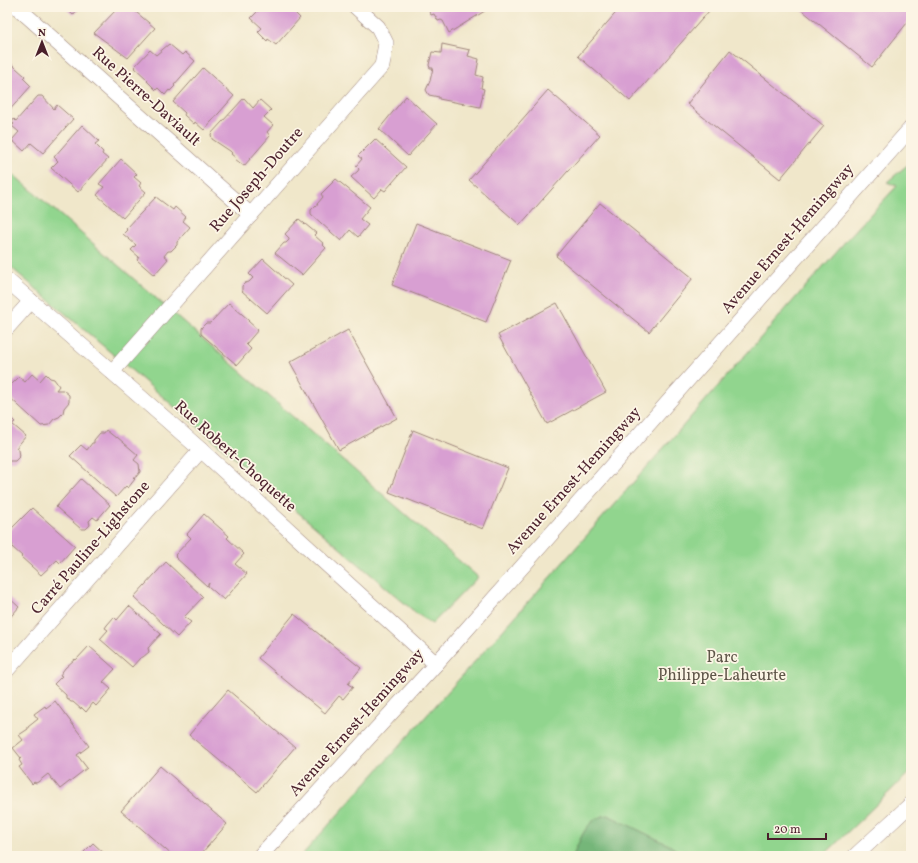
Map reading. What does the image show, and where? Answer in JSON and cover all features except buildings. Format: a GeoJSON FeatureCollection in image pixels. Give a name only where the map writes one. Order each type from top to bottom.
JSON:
{"type":"FeatureCollection","features":[{"type":"Feature","properties":{"kind":"street","name":"Rue Pierre-Daviault"},"geometry":{"type":"LineString","coordinates":[[18,7],[251,215]]}},
{"type":"Feature","properties":{"kind":"street","name":"Rue Joseph-Doutre"},"geometry":{"type":"LineString","coordinates":[[112,372],[382,66],[386,43],[378,27],[356,7]]}},
{"type":"Feature","properties":{"kind":"street","name":"Avenue Ernest-Hemingway"},"geometry":{"type":"LineString","coordinates":[[260,856],[436,664],[911,128]]}},
{"type":"Feature","properties":{"kind":"street","name":"Rue Robert-Choquette"},"geometry":{"type":"LineString","coordinates":[[7,280],[201,450],[436,664]]}},
{"type":"Feature","properties":{"kind":"street"},"geometry":{"type":"LineString","coordinates":[[7,328],[31,301]]}},
{"type":"Feature","properties":{"kind":"street","name":"Carré Pauline-Lighstone"},"geometry":{"type":"LineString","coordinates":[[7,670],[201,450]]}},
{"type":"Feature","properties":{"kind":"street"},"geometry":{"type":"LineString","coordinates":[[855,856],[911,804]]}},
{"type":"Feature","properties":{"kind":"green space","name":"Parc Philippe-Laheurte"},"geometry":{"type":"Polygon","coordinates":[[[911,162],[911,771],[823,856],[301,856],[537,592],[850,236],[897,186],[887,182],[911,162]]]}},
{"type":"Feature","properties":{"kind":"green space"},"geometry":{"type":"Polygon","coordinates":[[[7,169],[478,577],[432,624],[416,613],[7,264],[7,169]]]}},
{"type":"Feature","properties":{"kind":"green space"},"geometry":{"type":"Polygon","coordinates":[[[608,815],[669,845],[685,856],[573,856],[585,830],[589,825],[594,820],[608,815]]]}}]}
